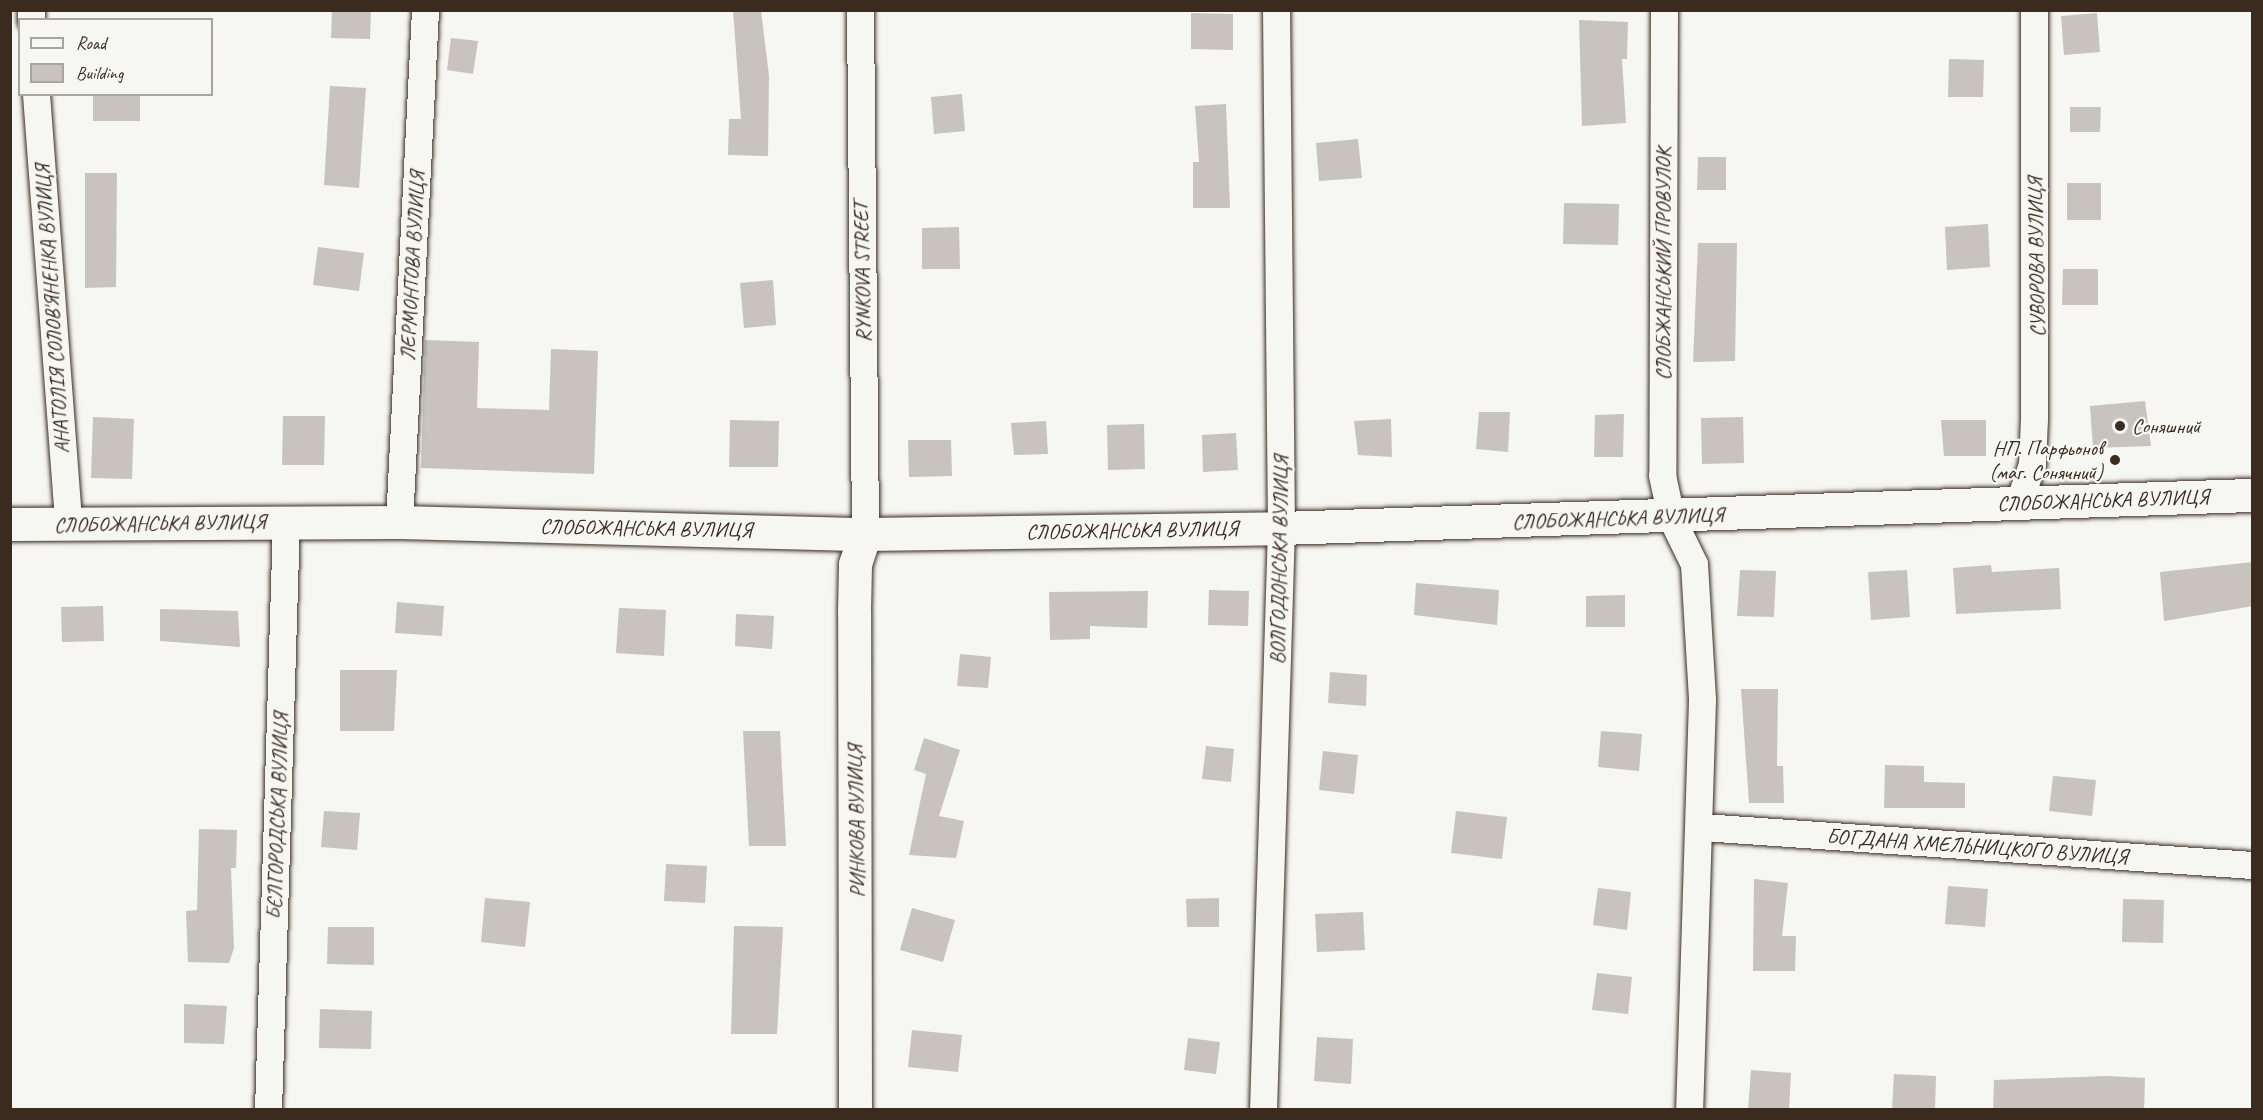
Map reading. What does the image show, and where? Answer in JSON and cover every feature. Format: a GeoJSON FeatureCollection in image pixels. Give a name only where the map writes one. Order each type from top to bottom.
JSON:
{"type":"FeatureCollection","features":[{"type":"Feature","properties":{"kind":"main road","name":"СЛОБОЖАНСЬКА ВУЛИЦЯ"},"geometry":{"type":"LineString","coordinates":[[10,524],[399,522],[865,534],[1281,528],[1671,517],[2019,502],[2253,495]]}},
{"type":"Feature","properties":{"kind":"main road","name":"РИНКОВА ВУЛИЦЯ"},"geometry":{"type":"LineString","coordinates":[[855,1110],[854,612],[855,564],[865,534]]}},
{"type":"Feature","properties":{"kind":"street","name":"ЛЕРМОНТОВА ВУЛИЦЯ"},"geometry":{"type":"LineString","coordinates":[[399,522],[425,10]]}},
{"type":"Feature","properties":{"kind":"street","name":"RYNKOVA STREET"},"geometry":{"type":"LineString","coordinates":[[860,10],[865,534]]}},
{"type":"Feature","properties":{"kind":"street","name":"ВОЛГОДОНСЬКА ВУЛИЦЯ"},"geometry":{"type":"LineString","coordinates":[[1263,1110],[1281,528],[1275,10]]}},
{"type":"Feature","properties":{"kind":"street","name":"СЛОБЖАНСЬКИЙ ПРОВУЛОК"},"geometry":{"type":"LineString","coordinates":[[1664,10],[1662,476],[1671,517],[1694,564],[1702,827],[1689,1110]]}},
{"type":"Feature","properties":{"kind":"street","name":"СУВОРОВА ВУЛИЦЯ"},"geometry":{"type":"LineString","coordinates":[[2019,502],[2032,464],[2034,419],[2034,10]]}},
{"type":"Feature","properties":{"kind":"street","name":"АНАТОЛІЯ СОЛОВ'ЯНЕНКА ВУЛИЦЯ"},"geometry":{"type":"LineString","coordinates":[[36,96],[68,524]]}},
{"type":"Feature","properties":{"kind":"street","name":"БЄЛГОРОДСЬКА ВУЛИЦЯ"},"geometry":{"type":"LineString","coordinates":[[268,1110],[286,522]]}},
{"type":"Feature","properties":{"kind":"street","name":"БОГДАНА ХМЕЛЬНИЦКОГО ВУЛИЦЯ"},"geometry":{"type":"LineString","coordinates":[[1702,827],[2253,864]]}},
{"type":"Feature","properties":{"kind":"building"},"geometry":{"type":"Polygon","coordinates":[[[332,10],[371,10],[370,39],[331,38],[332,10]]]}},
{"type":"Feature","properties":{"kind":"building"},"geometry":{"type":"Polygon","coordinates":[[[733,10],[761,10],[769,76],[768,156],[728,155],[729,119],[741,119],[733,10]]]}},
{"type":"Feature","properties":{"kind":"building"},"geometry":{"type":"Polygon","coordinates":[[[1191,13],[1233,14],[1233,50],[1191,49],[1191,13]]]}},
{"type":"Feature","properties":{"kind":"building"},"geometry":{"type":"Polygon","coordinates":[[[2097,13],[2100,52],[2064,55],[2061,16],[2097,13]]]}},
{"type":"Feature","properties":{"kind":"building"},"geometry":{"type":"Polygon","coordinates":[[[1579,20],[1628,22],[1627,59],[1622,59],[1626,123],[1582,126],[1579,20]]]}},
{"type":"Feature","properties":{"kind":"building"},"geometry":{"type":"Polygon","coordinates":[[[451,38],[478,41],[473,74],[447,70],[451,38]]]}},
{"type":"Feature","properties":{"kind":"building"},"geometry":{"type":"Polygon","coordinates":[[[1949,59],[1984,60],[1983,97],[1948,97],[1949,59]]]}},
{"type":"Feature","properties":{"kind":"building"},"geometry":{"type":"Polygon","coordinates":[[[330,86],[366,88],[359,188],[324,185],[330,86]]]}},
{"type":"Feature","properties":{"kind":"building"},"geometry":{"type":"Polygon","coordinates":[[[962,94],[965,131],[934,134],[931,97],[962,94]]]}},
{"type":"Feature","properties":{"kind":"building"},"geometry":{"type":"Polygon","coordinates":[[[93,96],[140,96],[140,121],[93,121],[93,96]]]}},
{"type":"Feature","properties":{"kind":"building"},"geometry":{"type":"Polygon","coordinates":[[[1226,104],[1230,208],[1193,208],[1193,162],[1199,162],[1195,106],[1226,104]]]}},
{"type":"Feature","properties":{"kind":"building"},"geometry":{"type":"Polygon","coordinates":[[[2070,107],[2101,107],[2100,132],[2070,132],[2070,107]]]}},
{"type":"Feature","properties":{"kind":"building"},"geometry":{"type":"Polygon","coordinates":[[[1358,139],[1362,178],[1319,181],[1316,143],[1358,139]]]}},
{"type":"Feature","properties":{"kind":"building"},"geometry":{"type":"Polygon","coordinates":[[[1698,157],[1726,157],[1726,190],[1697,190],[1698,157]]]}},
{"type":"Feature","properties":{"kind":"building"},"geometry":{"type":"Polygon","coordinates":[[[85,173],[117,173],[116,287],[85,288],[85,173]]]}},
{"type":"Feature","properties":{"kind":"building"},"geometry":{"type":"Polygon","coordinates":[[[2067,183],[2101,183],[2101,220],[2067,220],[2067,183]]]}},
{"type":"Feature","properties":{"kind":"building"},"geometry":{"type":"Polygon","coordinates":[[[1564,203],[1619,204],[1618,245],[1563,244],[1564,203]]]}},
{"type":"Feature","properties":{"kind":"building"},"geometry":{"type":"Polygon","coordinates":[[[1988,224],[1990,267],[1947,270],[1945,227],[1988,224]]]}},
{"type":"Feature","properties":{"kind":"building"},"geometry":{"type":"Polygon","coordinates":[[[959,227],[960,269],[922,269],[922,228],[959,227]]]}},
{"type":"Feature","properties":{"kind":"building"},"geometry":{"type":"Polygon","coordinates":[[[1698,243],[1737,243],[1735,361],[1693,362],[1698,243]]]}},
{"type":"Feature","properties":{"kind":"building"},"geometry":{"type":"Polygon","coordinates":[[[318,247],[364,253],[359,291],[313,285],[318,247]]]}},
{"type":"Feature","properties":{"kind":"building"},"geometry":{"type":"Polygon","coordinates":[[[2063,269],[2098,269],[2098,305],[2062,305],[2063,269]]]}},
{"type":"Feature","properties":{"kind":"building"},"geometry":{"type":"Polygon","coordinates":[[[773,280],[776,325],[744,328],[740,283],[773,280]]]}},
{"type":"Feature","properties":{"kind":"building"},"geometry":{"type":"Polygon","coordinates":[[[425,340],[479,342],[477,408],[549,410],[551,349],[598,351],[594,474],[421,468],[425,340]]]}},
{"type":"Feature","properties":{"kind":"building","name":"Соняшний"},"geometry":{"type":"Polygon","coordinates":[[[2145,401],[2151,446],[2093,448],[2090,406],[2145,401]]]}},
{"type":"Feature","properties":{"kind":"building"},"geometry":{"type":"Polygon","coordinates":[[[1479,412],[1510,412],[1508,452],[1476,449],[1479,412]]]}},
{"type":"Feature","properties":{"kind":"building"},"geometry":{"type":"Polygon","coordinates":[[[1624,414],[1623,457],[1594,457],[1595,415],[1624,414]]]}},
{"type":"Feature","properties":{"kind":"building"},"geometry":{"type":"Polygon","coordinates":[[[283,416],[325,416],[324,465],[282,465],[283,416]]]}},
{"type":"Feature","properties":{"kind":"building"},"geometry":{"type":"Polygon","coordinates":[[[93,417],[134,419],[132,479],[91,478],[93,417]]]}},
{"type":"Feature","properties":{"kind":"building"},"geometry":{"type":"Polygon","coordinates":[[[1743,417],[1744,463],[1702,464],[1701,418],[1743,417]]]}},
{"type":"Feature","properties":{"kind":"building"},"geometry":{"type":"Polygon","coordinates":[[[1391,419],[1392,457],[1358,455],[1354,421],[1391,419]]]}},
{"type":"Feature","properties":{"kind":"building"},"geometry":{"type":"Polygon","coordinates":[[[730,420],[779,421],[778,467],[729,467],[730,420]]]}},
{"type":"Feature","properties":{"kind":"building"},"geometry":{"type":"Polygon","coordinates":[[[1941,420],[1986,420],[1986,456],[1944,456],[1941,420]]]}},
{"type":"Feature","properties":{"kind":"building"},"geometry":{"type":"Polygon","coordinates":[[[1046,421],[1048,454],[1014,455],[1011,423],[1046,421]]]}},
{"type":"Feature","properties":{"kind":"building"},"geometry":{"type":"Polygon","coordinates":[[[1144,424],[1145,469],[1108,470],[1107,425],[1144,424]]]}},
{"type":"Feature","properties":{"kind":"building"},"geometry":{"type":"Polygon","coordinates":[[[1236,433],[1238,470],[1203,472],[1202,435],[1236,433]]]}},
{"type":"Feature","properties":{"kind":"building"},"geometry":{"type":"Polygon","coordinates":[[[908,440],[951,440],[952,476],[909,477],[908,440]]]}},
{"type":"Feature","properties":{"kind":"building"},"geometry":{"type":"Polygon","coordinates":[[[2253,562],[2253,606],[2164,621],[2160,572],[2253,562]]]}},
{"type":"Feature","properties":{"kind":"building"},"geometry":{"type":"Polygon","coordinates":[[[1991,565],[1992,572],[2059,568],[2061,609],[1956,614],[1953,568],[1991,565]]]}},
{"type":"Feature","properties":{"kind":"building"},"geometry":{"type":"Polygon","coordinates":[[[1740,570],[1776,571],[1774,617],[1737,616],[1740,570]]]}},
{"type":"Feature","properties":{"kind":"building"},"geometry":{"type":"Polygon","coordinates":[[[1907,570],[1910,617],[1871,620],[1868,572],[1907,570]]]}},
{"type":"Feature","properties":{"kind":"building"},"geometry":{"type":"Polygon","coordinates":[[[1416,583],[1499,590],[1497,625],[1414,615],[1416,583]]]}},
{"type":"Feature","properties":{"kind":"building"},"geometry":{"type":"Polygon","coordinates":[[[1209,590],[1249,591],[1248,626],[1208,625],[1209,590]]]}},
{"type":"Feature","properties":{"kind":"building"},"geometry":{"type":"Polygon","coordinates":[[[1148,591],[1147,628],[1090,626],[1090,639],[1050,640],[1049,592],[1148,591]]]}},
{"type":"Feature","properties":{"kind":"building"},"geometry":{"type":"Polygon","coordinates":[[[1625,595],[1625,627],[1586,627],[1586,596],[1625,595]]]}},
{"type":"Feature","properties":{"kind":"building"},"geometry":{"type":"Polygon","coordinates":[[[397,602],[444,606],[442,636],[395,633],[397,602]]]}},
{"type":"Feature","properties":{"kind":"building"},"geometry":{"type":"Polygon","coordinates":[[[103,606],[104,641],[62,642],[61,607],[103,606]]]}},
{"type":"Feature","properties":{"kind":"building"},"geometry":{"type":"Polygon","coordinates":[[[619,608],[666,610],[664,656],[616,653],[619,608]]]}},
{"type":"Feature","properties":{"kind":"building"},"geometry":{"type":"Polygon","coordinates":[[[160,609],[238,611],[240,647],[160,641],[160,609]]]}},
{"type":"Feature","properties":{"kind":"building"},"geometry":{"type":"Polygon","coordinates":[[[736,614],[774,616],[772,649],[735,646],[736,614]]]}},
{"type":"Feature","properties":{"kind":"building"},"geometry":{"type":"Polygon","coordinates":[[[960,654],[991,657],[988,688],[957,686],[960,654]]]}},
{"type":"Feature","properties":{"kind":"building"},"geometry":{"type":"Polygon","coordinates":[[[340,670],[397,670],[394,731],[340,731],[340,670]]]}},
{"type":"Feature","properties":{"kind":"building"},"geometry":{"type":"Polygon","coordinates":[[[1330,672],[1367,675],[1366,706],[1328,703],[1330,672]]]}},
{"type":"Feature","properties":{"kind":"building"},"geometry":{"type":"Polygon","coordinates":[[[1741,689],[1778,689],[1777,766],[1783,766],[1784,803],[1749,803],[1741,689]]]}},
{"type":"Feature","properties":{"kind":"building"},"geometry":{"type":"Polygon","coordinates":[[[743,731],[780,731],[786,846],[749,846],[743,731]]]}},
{"type":"Feature","properties":{"kind":"building"},"geometry":{"type":"Polygon","coordinates":[[[1601,731],[1642,734],[1639,771],[1598,767],[1601,731]]]}},
{"type":"Feature","properties":{"kind":"building"},"geometry":{"type":"Polygon","coordinates":[[[924,738],[960,750],[939,816],[964,821],[956,858],[909,855],[926,774],[914,770],[924,738]]]}},
{"type":"Feature","properties":{"kind":"building"},"geometry":{"type":"Polygon","coordinates":[[[1206,746],[1234,749],[1231,782],[1202,779],[1206,746]]]}},
{"type":"Feature","properties":{"kind":"building"},"geometry":{"type":"Polygon","coordinates":[[[1323,751],[1358,755],[1354,794],[1319,790],[1323,751]]]}},
{"type":"Feature","properties":{"kind":"building"},"geometry":{"type":"Polygon","coordinates":[[[1885,765],[1924,766],[1924,782],[1965,783],[1965,808],[1884,808],[1885,765]]]}},
{"type":"Feature","properties":{"kind":"building"},"geometry":{"type":"Polygon","coordinates":[[[2053,776],[2096,780],[2092,816],[2049,811],[2053,776]]]}},
{"type":"Feature","properties":{"kind":"building"},"geometry":{"type":"Polygon","coordinates":[[[324,811],[360,813],[357,850],[321,847],[324,811]]]}},
{"type":"Feature","properties":{"kind":"building"},"geometry":{"type":"Polygon","coordinates":[[[1456,811],[1507,817],[1502,859],[1451,853],[1456,811]]]}},
{"type":"Feature","properties":{"kind":"building"},"geometry":{"type":"Polygon","coordinates":[[[199,829],[237,830],[236,868],[231,868],[234,948],[229,963],[188,962],[186,911],[197,910],[199,829]]]}},
{"type":"Feature","properties":{"kind":"building"},"geometry":{"type":"Polygon","coordinates":[[[666,864],[707,866],[705,903],[664,901],[666,864]]]}},
{"type":"Feature","properties":{"kind":"building"},"geometry":{"type":"Polygon","coordinates":[[[1754,879],[1788,883],[1782,936],[1796,936],[1795,971],[1753,971],[1754,879]]]}},
{"type":"Feature","properties":{"kind":"building"},"geometry":{"type":"Polygon","coordinates":[[[1948,886],[1988,889],[1985,927],[1945,924],[1948,886]]]}},
{"type":"Feature","properties":{"kind":"building"},"geometry":{"type":"Polygon","coordinates":[[[1598,888],[1631,892],[1627,930],[1593,925],[1598,888]]]}},
{"type":"Feature","properties":{"kind":"building"},"geometry":{"type":"Polygon","coordinates":[[[485,898],[530,902],[525,947],[481,942],[485,898]]]}},
{"type":"Feature","properties":{"kind":"building"},"geometry":{"type":"Polygon","coordinates":[[[1219,898],[1219,927],[1187,927],[1186,899],[1219,898]]]}},
{"type":"Feature","properties":{"kind":"building"},"geometry":{"type":"Polygon","coordinates":[[[2123,899],[2164,900],[2163,943],[2122,942],[2123,899]]]}},
{"type":"Feature","properties":{"kind":"building"},"geometry":{"type":"Polygon","coordinates":[[[912,908],[955,920],[943,962],[900,950],[912,908]]]}},
{"type":"Feature","properties":{"kind":"building"},"geometry":{"type":"Polygon","coordinates":[[[1363,912],[1365,950],[1317,952],[1315,914],[1363,912]]]}},
{"type":"Feature","properties":{"kind":"building"},"geometry":{"type":"Polygon","coordinates":[[[734,926],[783,927],[777,1034],[731,1034],[734,926]]]}},
{"type":"Feature","properties":{"kind":"building"},"geometry":{"type":"Polygon","coordinates":[[[328,927],[374,927],[374,965],[327,964],[328,927]]]}},
{"type":"Feature","properties":{"kind":"building"},"geometry":{"type":"Polygon","coordinates":[[[1597,973],[1632,977],[1628,1014],[1592,1010],[1597,973]]]}},
{"type":"Feature","properties":{"kind":"building"},"geometry":{"type":"Polygon","coordinates":[[[184,1004],[227,1006],[224,1044],[184,1043],[184,1004]]]}},
{"type":"Feature","properties":{"kind":"building"},"geometry":{"type":"Polygon","coordinates":[[[320,1009],[372,1011],[371,1049],[319,1048],[320,1009]]]}},
{"type":"Feature","properties":{"kind":"building"},"geometry":{"type":"Polygon","coordinates":[[[912,1030],[962,1035],[958,1072],[908,1067],[912,1030]]]}},
{"type":"Feature","properties":{"kind":"building"},"geometry":{"type":"Polygon","coordinates":[[[1317,1037],[1353,1039],[1351,1084],[1314,1081],[1317,1037]]]}},
{"type":"Feature","properties":{"kind":"building"},"geometry":{"type":"Polygon","coordinates":[[[1188,1038],[1220,1042],[1216,1074],[1184,1070],[1188,1038]]]}},
{"type":"Feature","properties":{"kind":"building"},"geometry":{"type":"Polygon","coordinates":[[[1751,1070],[1791,1073],[1789,1110],[1748,1110],[1751,1070]]]}},
{"type":"Feature","properties":{"kind":"building"},"geometry":{"type":"Polygon","coordinates":[[[1894,1074],[1936,1076],[1935,1110],[1892,1110],[1894,1074]]]}},
{"type":"Feature","properties":{"kind":"building"},"geometry":{"type":"Polygon","coordinates":[[[2107,1076],[2145,1078],[2144,1110],[1993,1110],[1994,1080],[2107,1076]]]}},
{"type":"Feature","properties":{"kind":"place","name":"Соняшний"},"geometry":{"type":"Point","coordinates":[2120,426]}},
{"type":"Feature","properties":{"kind":"place","name":"НП. Парфьонов (маг. Сонячний)"},"geometry":{"type":"Point","coordinates":[2115,460]}}]}
